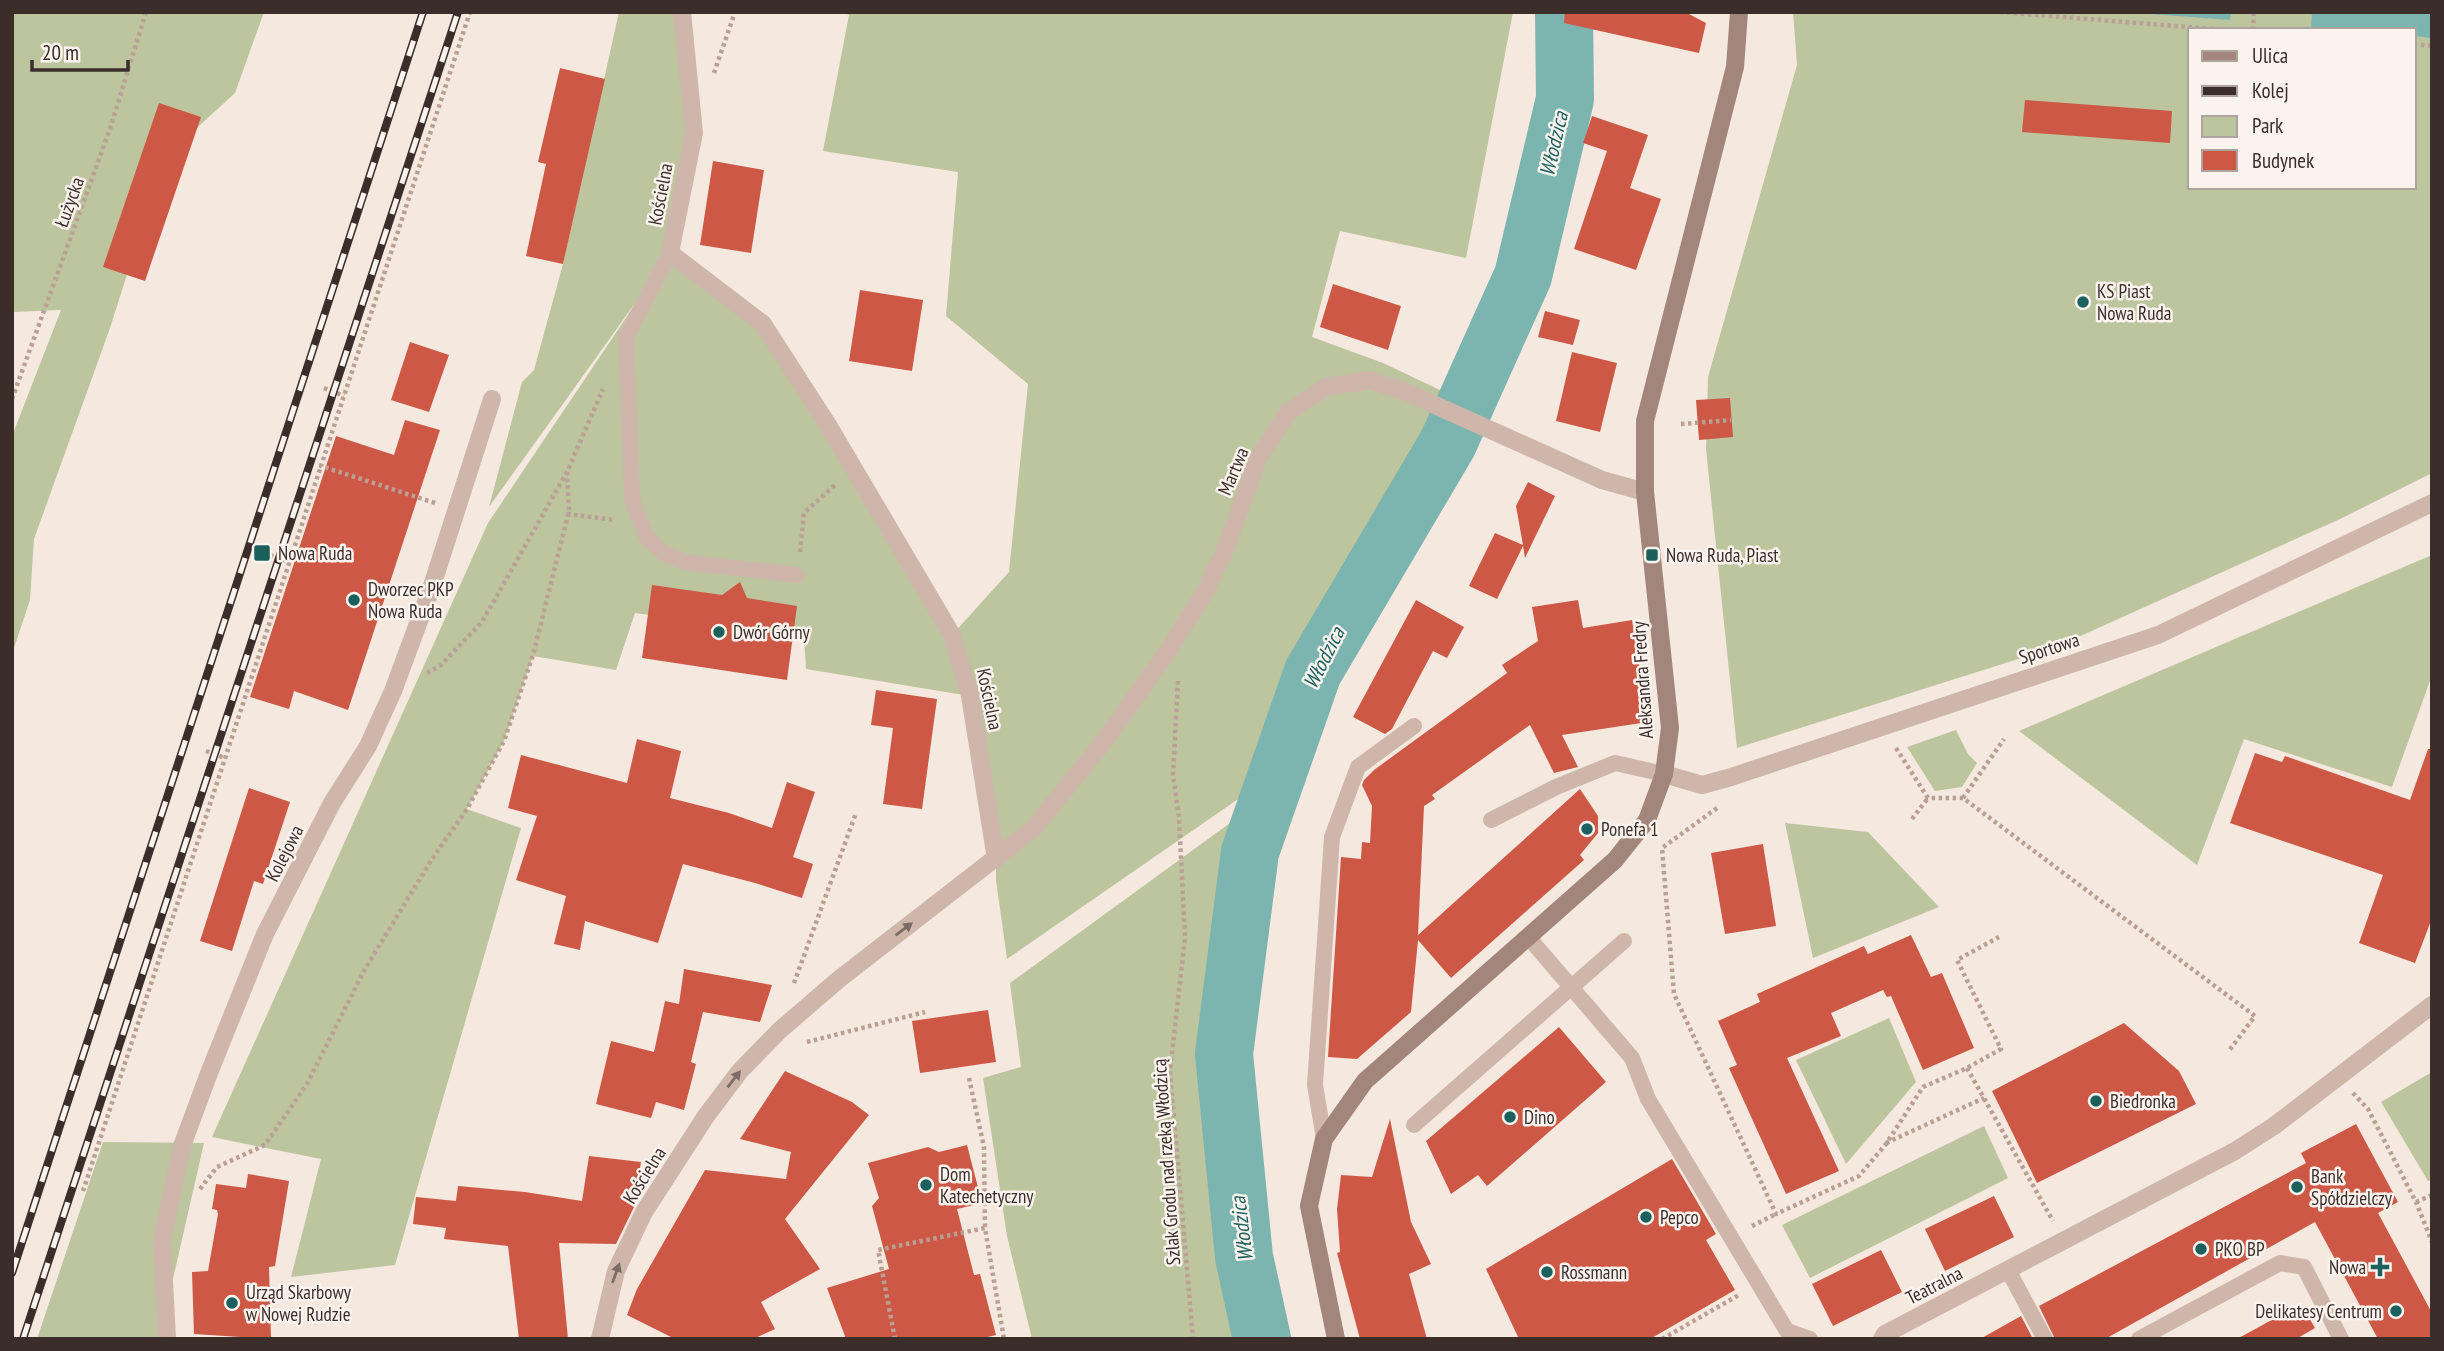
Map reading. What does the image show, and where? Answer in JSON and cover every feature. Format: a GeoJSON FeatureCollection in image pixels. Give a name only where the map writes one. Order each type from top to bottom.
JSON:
{"type":"FeatureCollection","features":[{"type":"Feature","properties":{"kind":"street","name":"Kościelna"},"geometry":{"type":"LineString","coordinates":[[600,1339],[616,1271],[643,1212],[706,1116],[740,1070],[779,1031],[838,980],[996,859],[970,696],[952,635],[828,425],[763,324],[670,253],[694,133],[682,12]]}},
{"type":"Feature","properties":{"kind":"street","name":"Aleksandra Fredry"},"geometry":{"type":"LineString","coordinates":[[1336,1339],[1309,1206],[1324,1139],[1365,1081],[1615,860],[1647,820],[1664,774],[1670,728],[1645,492],[1645,421],[1735,67],[1738,12]]}},
{"type":"Feature","properties":{"kind":"street","name":"Martwa"},"geometry":{"type":"LineString","coordinates":[[996,859],[1034,828],[1105,740],[1168,651],[1205,592],[1227,545],[1258,460],[1288,412],[1326,387],[1368,380],[1406,392],[1602,480],[1645,492]]}},
{"type":"Feature","properties":{"kind":"street","name":"Kolejowa"},"geometry":{"type":"LineString","coordinates":[[167,1339],[162,1240],[182,1146],[265,934],[332,803],[368,746],[393,691],[492,398]]}},
{"type":"Feature","properties":{"kind":"street","name":"Sportowa"},"geometry":{"type":"LineString","coordinates":[[1664,774],[1702,785],[2158,635],[2432,503]]}},
{"type":"Feature","properties":{"kind":"street","name":"Teatralna"},"geometry":{"type":"LineString","coordinates":[[1882,1339],[1885,1334],[2235,1151],[2274,1126],[2432,1005]]}},
{"type":"Feature","properties":{"kind":"lane"},"geometry":{"type":"LineString","coordinates":[[670,253],[626,337],[632,499],[647,538],[664,553],[684,562],[797,575]]}},
{"type":"Feature","properties":{"kind":"lane"},"geometry":{"type":"LineString","coordinates":[[1324,1139],[1315,1085],[1332,837],[1358,768],[1414,726]]}},
{"type":"Feature","properties":{"kind":"lane"},"geometry":{"type":"LineString","coordinates":[[1491,820],[1556,787],[1615,763],[1664,774]]}},
{"type":"Feature","properties":{"kind":"lane"},"geometry":{"type":"LineString","coordinates":[[1528,937],[1632,1058],[1648,1099],[1787,1331],[1810,1339]]}},
{"type":"Feature","properties":{"kind":"lane"},"geometry":{"type":"LineString","coordinates":[[1414,1125],[1624,941]]}},
{"type":"Feature","properties":{"kind":"lane"},"geometry":{"type":"LineString","coordinates":[[2139,1339],[2280,1263],[2304,1267],[2341,1339]]}},
{"type":"Feature","properties":{"kind":"lane"},"geometry":{"type":"LineString","coordinates":[[2008,1270],[2045,1339]]}},
{"type":"Feature","properties":{"kind":"path","name":"Łużycka"},"geometry":{"type":"LineString","coordinates":[[12,399],[110,129],[146,12]]}},
{"type":"Feature","properties":{"kind":"path"},"geometry":{"type":"LineString","coordinates":[[83,1191],[471,12]]}},
{"type":"Feature","properties":{"kind":"path"},"geometry":{"type":"LineString","coordinates":[[2000,12],[2200,28]]}},
{"type":"Feature","properties":{"kind":"path"},"geometry":{"type":"LineString","coordinates":[[393,691],[440,666],[482,622],[567,472],[604,386]]}},
{"type":"Feature","properties":{"kind":"path"},"geometry":{"type":"LineString","coordinates":[[324,388],[344,396]]}},
{"type":"Feature","properties":{"kind":"path"},"geometry":{"type":"LineString","coordinates":[[1681,424],[1731,420]]}},
{"type":"Feature","properties":{"kind":"path"},"geometry":{"type":"LineString","coordinates":[[321,466],[456,510]]}},
{"type":"Feature","properties":{"kind":"path"},"geometry":{"type":"LineString","coordinates":[[193,1199],[217,1167],[265,1145],[307,1084],[365,969],[432,859],[467,809],[504,741],[533,655],[568,514],[567,472]]}},
{"type":"Feature","properties":{"kind":"path"},"geometry":{"type":"LineString","coordinates":[[797,575],[804,513],[845,477]]}},
{"type":"Feature","properties":{"kind":"path"},"geometry":{"type":"LineString","coordinates":[[568,514],[642,524]]}},
{"type":"Feature","properties":{"kind":"path"},"geometry":{"type":"LineString","coordinates":[[270,555],[290,562]]}},
{"type":"Feature","properties":{"kind":"path","name":"Szlak Grodu nad rzeką Włodzicą"},"geometry":{"type":"LineString","coordinates":[[1178,679],[1173,775],[1179,817],[1185,938],[1170,1071],[1193,1339]]}},
{"type":"Feature","properties":{"kind":"path"},"geometry":{"type":"LineString","coordinates":[[1882,727],[1928,798]]}},
{"type":"Feature","properties":{"kind":"path"},"geometry":{"type":"LineString","coordinates":[[1963,798],[2004,739]]}},
{"type":"Feature","properties":{"kind":"path"},"geometry":{"type":"LineString","coordinates":[[206,751],[225,758]]}},
{"type":"Feature","properties":{"kind":"path"},"geometry":{"type":"LineString","coordinates":[[1928,798],[1963,798],[2255,1016],[2228,1052]]}},
{"type":"Feature","properties":{"kind":"path"},"geometry":{"type":"LineString","coordinates":[[1912,818],[1928,798]]}},
{"type":"Feature","properties":{"kind":"path"},"geometry":{"type":"LineString","coordinates":[[1728,800],[1662,848],[1674,994],[1776,1214],[1860,1176],[1886,1144],[1923,1087],[1967,1068],[2001,1049],[1957,960],[2000,937]]}},
{"type":"Feature","properties":{"kind":"path"},"geometry":{"type":"LineString","coordinates":[[856,813],[779,1031],[793,1046],[925,1012]]}},
{"type":"Feature","properties":{"kind":"path"},"geometry":{"type":"LineString","coordinates":[[1967,1068],[2057,1228]]}},
{"type":"Feature","properties":{"kind":"path"},"geometry":{"type":"LineString","coordinates":[[969,1077],[984,1147],[985,1228],[1004,1339]]}},
{"type":"Feature","properties":{"kind":"path"},"geometry":{"type":"LineString","coordinates":[[1886,1144],[1984,1098]]}},
{"type":"Feature","properties":{"kind":"path"},"geometry":{"type":"LineString","coordinates":[[2368,1109],[2416,1202],[2432,1242]]}},
{"type":"Feature","properties":{"kind":"path"},"geometry":{"type":"LineString","coordinates":[[2416,1202],[2432,1195]]}},
{"type":"Feature","properties":{"kind":"path"},"geometry":{"type":"LineString","coordinates":[[895,1339],[878,1250],[985,1228]]}},
{"type":"Feature","properties":{"kind":"path"},"geometry":{"type":"LineString","coordinates":[[1662,1339],[1673,1336],[1749,1289]]}},
{"type":"Feature","properties":{"kind":"green space"},"geometry":{"type":"Polygon","coordinates":[[[12,12],[264,12],[235,93],[164,158],[110,328],[34,539],[30,600],[12,654],[12,436],[61,310],[12,312],[12,12]]]}},
{"type":"Feature","properties":{"kind":"green space"},"geometry":{"type":"Polygon","coordinates":[[[619,12],[683,12],[694,133],[670,254],[763,324],[952,635],[1009,572],[1028,384],[946,316],[958,172],[823,151],[849,15],[842,12],[1513,12],[1466,258],[1340,231],[1312,337],[1383,363],[1461,400],[1448,443],[1313,672],[1250,852],[1224,1054],[1244,1257],[1262,1339],[1032,1339],[1007,1236],[983,1078],[1021,1067],[1010,983],[1241,815],[1244,795],[1007,959],[996,880],[996,859],[970,696],[806,669],[804,637],[635,613],[616,670],[533,656],[504,741],[467,809],[521,828],[395,1265],[291,1277],[321,1159],[212,1137],[488,523],[646,288],[489,507],[522,382],[534,370],[563,264],[619,12]]]}},
{"type":"Feature","properties":{"kind":"green space","name":"KS Piast Nowa Ruda"},"geometry":{"type":"Polygon","coordinates":[[[1793,12],[2432,12],[2432,473],[2340,519],[2056,647],[1737,748],[1706,449],[1708,377],[1797,65],[1793,12]]]}},
{"type":"Feature","properties":{"kind":"green space"},"geometry":{"type":"Polygon","coordinates":[[[2432,555],[2432,675],[2392,787],[2244,739],[2197,865],[2019,731],[2432,555]]]}},
{"type":"Feature","properties":{"kind":"green space"},"geometry":{"type":"Polygon","coordinates":[[[1956,730],[1968,754],[1977,763],[1962,787],[1935,791],[1907,747],[1956,730]]]}},
{"type":"Feature","properties":{"kind":"green space"},"geometry":{"type":"Polygon","coordinates":[[[1785,823],[1868,832],[1939,907],[1813,958],[1785,823]]]}},
{"type":"Feature","properties":{"kind":"green space"},"geometry":{"type":"Polygon","coordinates":[[[1889,1018],[1916,1082],[1846,1164],[1796,1060],[1889,1018]]]}},
{"type":"Feature","properties":{"kind":"green space"},"geometry":{"type":"Polygon","coordinates":[[[2432,1072],[2432,1180],[2428,1181],[2381,1102],[2432,1072]]]}},
{"type":"Feature","properties":{"kind":"green space"},"geometry":{"type":"Polygon","coordinates":[[[1984,1126],[2008,1178],[1810,1278],[1782,1225],[1984,1126]]]}},
{"type":"Feature","properties":{"kind":"green space"},"geometry":{"type":"Polygon","coordinates":[[[103,1142],[204,1143],[165,1314],[175,1339],[37,1339],[103,1142]]]}},
{"type":"Feature","properties":{"kind":"water"},"geometry":{"type":"Polygon","coordinates":[[[2126,12],[2231,12],[2230,20],[2126,12]]]}},
{"type":"Feature","properties":{"kind":"water"},"geometry":{"type":"Polygon","coordinates":[[[2312,12],[2432,12],[2432,38],[2416,36],[2416,28],[2311,28],[2312,12]]]}},
{"type":"Feature","properties":{"kind":"building"},"geometry":{"type":"Polygon","coordinates":[[[1565,12],[1685,12],[1706,23],[1699,53],[1564,23],[1565,12]]]}},
{"type":"Feature","properties":{"kind":"building"},"geometry":{"type":"Polygon","coordinates":[[[560,68],[605,79],[563,264],[526,256],[546,164],[538,162],[560,68]]]}},
{"type":"Feature","properties":{"kind":"building"},"geometry":{"type":"Polygon","coordinates":[[[2025,100],[2172,111],[2170,143],[2022,132],[2025,100]]]}},
{"type":"Feature","properties":{"kind":"building"},"geometry":{"type":"Polygon","coordinates":[[[159,103],[201,117],[145,281],[103,267],[159,103]]]}},
{"type":"Feature","properties":{"kind":"building"},"geometry":{"type":"Polygon","coordinates":[[[1592,116],[1648,135],[1630,188],[1661,199],[1636,270],[1574,249],[1607,151],[1583,143],[1592,116]]]}},
{"type":"Feature","properties":{"kind":"building"},"geometry":{"type":"Polygon","coordinates":[[[713,161],[764,170],[751,253],[700,245],[713,161]]]}},
{"type":"Feature","properties":{"kind":"building"},"geometry":{"type":"Polygon","coordinates":[[[1333,284],[1401,306],[1388,350],[1320,327],[1333,284]]]}},
{"type":"Feature","properties":{"kind":"building"},"geometry":{"type":"Polygon","coordinates":[[[860,290],[923,300],[912,371],[849,361],[860,290]]]}},
{"type":"Feature","properties":{"kind":"building"},"geometry":{"type":"Polygon","coordinates":[[[1545,311],[1580,320],[1573,345],[1538,337],[1545,311]]]}},
{"type":"Feature","properties":{"kind":"building"},"geometry":{"type":"Polygon","coordinates":[[[410,342],[449,355],[429,412],[391,400],[410,342]]]}},
{"type":"Feature","properties":{"kind":"building"},"geometry":{"type":"Polygon","coordinates":[[[1572,352],[1617,363],[1600,432],[1556,421],[1572,352]]]}},
{"type":"Feature","properties":{"kind":"building"},"geometry":{"type":"Polygon","coordinates":[[[1730,398],[1733,437],[1699,440],[1696,400],[1730,398]]]}},
{"type":"Feature","properties":{"kind":"building"},"geometry":{"type":"Polygon","coordinates":[[[405,420],[440,430],[348,710],[294,691],[289,709],[250,697],[336,436],[394,455],[405,420]]]}},
{"type":"Feature","properties":{"kind":"building"},"geometry":{"type":"Polygon","coordinates":[[[1528,482],[1555,496],[1525,558],[1523,546],[1497,599],[1469,586],[1495,533],[1523,545],[1516,506],[1528,482]]]}},
{"type":"Feature","properties":{"kind":"building","name":"Dwór Górny"},"geometry":{"type":"Polygon","coordinates":[[[740,582],[747,598],[797,606],[787,680],[642,658],[652,585],[722,595],[740,582]]]}},
{"type":"Feature","properties":{"kind":"building"},"geometry":{"type":"Polygon","coordinates":[[[1416,600],[1464,627],[1447,658],[1433,651],[1392,729],[1385,734],[1353,717],[1416,600]]]}},
{"type":"Feature","properties":{"kind":"building"},"geometry":{"type":"Polygon","coordinates":[[[1578,600],[1583,628],[1632,620],[1648,722],[1562,735],[1578,767],[1554,773],[1530,725],[1432,795],[1435,799],[1424,806],[1418,935],[1580,789],[1598,816],[1598,833],[1580,855],[1584,860],[1451,978],[1418,940],[1411,1012],[1357,1059],[1328,1057],[1341,857],[1361,859],[1362,842],[1370,843],[1372,806],[1362,785],[1364,780],[1507,673],[1502,665],[1538,641],[1532,607],[1578,600]]]}},
{"type":"Feature","properties":{"kind":"building"},"geometry":{"type":"Polygon","coordinates":[[[876,690],[937,699],[922,809],[883,804],[893,728],[871,725],[876,690]]]}},
{"type":"Feature","properties":{"kind":"building"},"geometry":{"type":"Polygon","coordinates":[[[637,739],[681,751],[670,798],[729,813],[772,828],[787,782],[815,792],[793,857],[813,864],[802,898],[683,864],[658,943],[585,921],[580,950],[554,944],[566,896],[516,880],[537,816],[508,808],[521,755],[627,783],[637,739]]]}},
{"type":"Feature","properties":{"kind":"building"},"geometry":{"type":"Polygon","coordinates":[[[2428,749],[2432,749],[2432,918],[2415,963],[2359,943],[2383,875],[2230,823],[2255,753],[2282,762],[2285,756],[2410,800],[2428,749]]]}},
{"type":"Feature","properties":{"kind":"building"},"geometry":{"type":"Polygon","coordinates":[[[249,788],[290,802],[263,884],[254,881],[232,951],[200,941],[249,788]]]}},
{"type":"Feature","properties":{"kind":"building"},"geometry":{"type":"Polygon","coordinates":[[[1763,844],[1776,926],[1725,934],[1711,853],[1763,844]]]}},
{"type":"Feature","properties":{"kind":"building"},"geometry":{"type":"Polygon","coordinates":[[[1911,935],[1931,977],[1942,973],[1974,1048],[1923,1070],[1891,996],[1887,997],[1883,990],[1831,1013],[1841,1036],[1787,1058],[1839,1171],[1786,1194],[1729,1068],[1737,1065],[1718,1021],[1760,1002],[1757,994],[1864,946],[1868,954],[1911,935]]]}},
{"type":"Feature","properties":{"kind":"building"},"geometry":{"type":"Polygon","coordinates":[[[684,969],[772,985],[760,1022],[703,1012],[691,1062],[696,1064],[684,1110],[656,1102],[651,1118],[596,1104],[611,1041],[654,1052],[665,1001],[679,1004],[684,969]]]}},
{"type":"Feature","properties":{"kind":"building"},"geometry":{"type":"Polygon","coordinates":[[[988,1010],[996,1062],[920,1073],[912,1021],[988,1010]]]}},
{"type":"Feature","properties":{"kind":"building","name":"Biedronka"},"geometry":{"type":"Polygon","coordinates":[[[2124,1023],[2179,1071],[2196,1104],[2037,1183],[1992,1091],[2124,1023]]]}},
{"type":"Feature","properties":{"kind":"building","name":"Dino"},"geometry":{"type":"Polygon","coordinates":[[[1559,1027],[1606,1082],[1487,1186],[1478,1175],[1451,1194],[1426,1141],[1559,1027]]]}},
{"type":"Feature","properties":{"kind":"building"},"geometry":{"type":"Polygon","coordinates":[[[785,1071],[852,1102],[869,1115],[785,1219],[820,1269],[761,1302],[775,1329],[753,1339],[675,1339],[627,1315],[637,1289],[705,1170],[786,1179],[791,1152],[740,1139],[785,1071]]]}},
{"type":"Feature","properties":{"kind":"building"},"geometry":{"type":"Polygon","coordinates":[[[1390,1119],[1411,1222],[1431,1264],[1409,1274],[1427,1339],[1360,1339],[1337,1253],[1340,1252],[1337,1209],[1341,1175],[1372,1177],[1390,1119]]]}},
{"type":"Feature","properties":{"kind":"building"},"geometry":{"type":"Polygon","coordinates":[[[2356,1124],[2398,1202],[2378,1213],[2432,1313],[2432,1339],[2378,1339],[2315,1222],[2105,1339],[2055,1339],[2039,1306],[2306,1163],[2301,1153],[2356,1124]]]}},
{"type":"Feature","properties":{"kind":"building"},"geometry":{"type":"Polygon","coordinates":[[[967,1145],[982,1203],[957,1209],[974,1275],[980,1274],[996,1335],[979,1339],[846,1339],[827,1288],[889,1269],[872,1206],[879,1198],[868,1163],[928,1147],[939,1152],[967,1145]]]}},
{"type":"Feature","properties":{"kind":"building"},"geometry":{"type":"Polygon","coordinates":[[[589,1156],[641,1162],[634,1207],[616,1244],[559,1243],[568,1339],[519,1339],[508,1246],[444,1239],[446,1228],[413,1224],[416,1197],[456,1201],[458,1186],[582,1201],[589,1156]]]}},
{"type":"Feature","properties":{"kind":"building"},"geometry":{"type":"Polygon","coordinates":[[[1672,1159],[1716,1234],[1706,1240],[1735,1290],[1650,1339],[1519,1339],[1486,1269],[1672,1159]]]}},
{"type":"Feature","properties":{"kind":"building"},"geometry":{"type":"Polygon","coordinates":[[[248,1174],[289,1181],[275,1266],[269,1267],[271,1339],[194,1334],[192,1272],[208,1271],[218,1214],[217,1210],[212,1209],[216,1184],[246,1188],[248,1174]]]}},
{"type":"Feature","properties":{"kind":"building"},"geometry":{"type":"Polygon","coordinates":[[[1994,1196],[2014,1237],[1945,1271],[1925,1229],[1994,1196]]]}},
{"type":"Feature","properties":{"kind":"building"},"geometry":{"type":"Polygon","coordinates":[[[1881,1250],[1902,1292],[1833,1326],[1812,1284],[1881,1250]]]}},
{"type":"Feature","properties":{"kind":"building"},"geometry":{"type":"Polygon","coordinates":[[[2301,1304],[2315,1328],[2296,1339],[2237,1339],[2301,1304]]]}},
{"type":"Feature","properties":{"kind":"building"},"geometry":{"type":"Polygon","coordinates":[[[2021,1316],[2033,1339],[1980,1339],[2021,1316]]]}},
{"type":"Feature","properties":{"kind":"waterway","name":"Włodzica"},"geometry":{"type":"LineString","coordinates":[[1262,1339],[1244,1257],[1224,1054],[1250,852],[1313,672],[1448,443],[1523,276],[1565,99],[1564,12]]}},
{"type":"Feature","properties":{"kind":"railway"},"geometry":{"type":"LineString","coordinates":[[12,1273],[423,12]]}},
{"type":"Feature","properties":{"kind":"railway"},"geometry":{"type":"LineString","coordinates":[[23,1339],[458,12]]}},
{"type":"Feature","properties":{"kind":"place","name":"KS Piast Nowa Ruda"},"geometry":{"type":"Point","coordinates":[2083,302]}},
{"type":"Feature","properties":{"kind":"place","name":"Nowa Ruda"},"geometry":{"type":"Point","coordinates":[262,553]}},
{"type":"Feature","properties":{"kind":"place","name":"Nowa Ruda, Piast"},"geometry":{"type":"Point","coordinates":[1652,555]}},
{"type":"Feature","properties":{"kind":"place","name":"Dworzec PKP Nowa Ruda"},"geometry":{"type":"Point","coordinates":[354,600]}},
{"type":"Feature","properties":{"kind":"place","name":"Dwór Górny"},"geometry":{"type":"Point","coordinates":[719,632]}},
{"type":"Feature","properties":{"kind":"place","name":"Ponefa 1"},"geometry":{"type":"Point","coordinates":[1587,829]}},
{"type":"Feature","properties":{"kind":"place","name":"Biedronka"},"geometry":{"type":"Point","coordinates":[2096,1101]}},
{"type":"Feature","properties":{"kind":"place","name":"Dino"},"geometry":{"type":"Point","coordinates":[1510,1117]}},
{"type":"Feature","properties":{"kind":"place","name":"Dom Katechetyczny"},"geometry":{"type":"Point","coordinates":[926,1185]}},
{"type":"Feature","properties":{"kind":"place","name":"Bank Spółdzielczy"},"geometry":{"type":"Point","coordinates":[2297,1187]}},
{"type":"Feature","properties":{"kind":"place","name":"Pepco"},"geometry":{"type":"Point","coordinates":[1646,1217]}},
{"type":"Feature","properties":{"kind":"place","name":"PKO BP"},"geometry":{"type":"Point","coordinates":[2201,1249]}},
{"type":"Feature","properties":{"kind":"place","name":"Nowa"},"geometry":{"type":"Point","coordinates":[2380,1267]}},
{"type":"Feature","properties":{"kind":"place","name":"Rossmann"},"geometry":{"type":"Point","coordinates":[1547,1272]}},
{"type":"Feature","properties":{"kind":"place","name":"Urząd Skarbowy w Nowej Rudzie"},"geometry":{"type":"Point","coordinates":[232,1303]}},
{"type":"Feature","properties":{"kind":"place","name":"Delikatesy Centrum"},"geometry":{"type":"Point","coordinates":[2396,1311]}}]}
